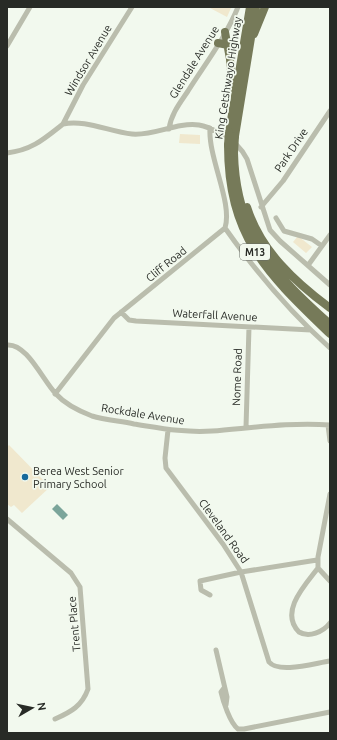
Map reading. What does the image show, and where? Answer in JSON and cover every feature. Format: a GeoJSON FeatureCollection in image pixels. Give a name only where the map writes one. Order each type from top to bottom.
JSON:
{"type":"FeatureCollection","features":[{"type":"Feature","properties":{"kind":"highway","name":"King Cetshwayo Highway"},"geometry":{"type":"LineString","coordinates":[[250,7],[234,96],[232,134],[234,162],[241,203],[251,231],[259,247],[280,276],[330,324]]}},
{"type":"Feature","properties":{"kind":"highway","name":"King Cetshwayo Highway"},"geometry":{"type":"LineString","coordinates":[[256,7],[232,134],[228,145],[229,171],[234,203],[245,234],[261,262],[285,291],[330,334]]}},
{"type":"Feature","properties":{"kind":"highway"},"geometry":{"type":"LineString","coordinates":[[250,43],[265,7]]}},
{"type":"Feature","properties":{"kind":"highway"},"geometry":{"type":"LineString","coordinates":[[225,32],[234,96]]}},
{"type":"Feature","properties":{"kind":"highway"},"geometry":{"type":"LineString","coordinates":[[218,43],[225,43],[228,45]]}},
{"type":"Feature","properties":{"kind":"highway"},"geometry":{"type":"LineString","coordinates":[[234,162],[248,210],[271,252],[291,277],[330,308]]}},
{"type":"Feature","properties":{"kind":"highway"},"geometry":{"type":"LineString","coordinates":[[234,203],[235,212],[244,237],[272,288]]}},
{"type":"Feature","properties":{"kind":"street"},"geometry":{"type":"LineString","coordinates":[[7,46],[30,7]]}},
{"type":"Feature","properties":{"kind":"street","name":"Windsor Avenue"},"geometry":{"type":"LineString","coordinates":[[63,124],[83,86],[132,7]]}},
{"type":"Feature","properties":{"kind":"street","name":"Glendale Avenue"},"geometry":{"type":"LineString","coordinates":[[169,129],[179,104],[225,32],[238,7]]}},
{"type":"Feature","properties":{"kind":"street","name":"Park Drive"},"geometry":{"type":"LineString","coordinates":[[261,207],[268,200],[330,111]]}},
{"type":"Feature","properties":{"kind":"street"},"geometry":{"type":"LineString","coordinates":[[7,153],[26,150],[63,124],[78,123],[134,134],[144,134],[197,124],[210,128],[231,139],[241,149],[247,159],[261,207],[267,224],[273,234],[330,284]]}},
{"type":"Feature","properties":{"kind":"street"},"geometry":{"type":"LineString","coordinates":[[210,128],[212,150],[227,216],[225,228],[260,274],[288,307],[330,348]]}},
{"type":"Feature","properties":{"kind":"street"},"geometry":{"type":"LineString","coordinates":[[259,197],[268,200]]}},
{"type":"Feature","properties":{"kind":"street"},"geometry":{"type":"LineString","coordinates":[[276,218],[284,230],[312,239],[322,246]]}},
{"type":"Feature","properties":{"kind":"street","name":"Cliff Road"},"geometry":{"type":"LineString","coordinates":[[55,394],[114,318],[225,228]]}},
{"type":"Feature","properties":{"kind":"street"},"geometry":{"type":"LineString","coordinates":[[309,264],[330,235]]}},
{"type":"Feature","properties":{"kind":"street","name":"Waterfall Avenue"},"geometry":{"type":"LineString","coordinates":[[121,312],[128,319],[136,322],[311,330]]}},
{"type":"Feature","properties":{"kind":"street","name":"Nome Road"},"geometry":{"type":"LineString","coordinates":[[246,427],[249,327]]}},
{"type":"Feature","properties":{"kind":"street","name":"Rockdale Avenue"},"geometry":{"type":"LineString","coordinates":[[7,344],[16,345],[24,352],[55,394],[69,405],[91,415],[168,430],[205,431],[246,427],[329,425]]}},
{"type":"Feature","properties":{"kind":"street"},"geometry":{"type":"LineString","coordinates":[[329,425],[330,441]]}},
{"type":"Feature","properties":{"kind":"street","name":"Cleveland Road"},"geometry":{"type":"LineString","coordinates":[[168,430],[165,458],[166,468],[242,572],[267,659],[271,665],[277,667],[290,667],[330,661]]}},
{"type":"Feature","properties":{"kind":"street"},"geometry":{"type":"LineString","coordinates":[[330,494],[317,560],[318,568],[330,581]]}},
{"type":"Feature","properties":{"kind":"street","name":"Trent Place"},"geometry":{"type":"LineString","coordinates":[[7,519],[71,573],[78,582],[81,592],[88,689],[85,698],[80,705],[55,719]]}},
{"type":"Feature","properties":{"kind":"street"},"geometry":{"type":"LineString","coordinates":[[210,595],[201,590],[200,581],[242,572],[317,560]]}},
{"type":"Feature","properties":{"kind":"street"},"geometry":{"type":"LineString","coordinates":[[318,568],[296,598],[292,621],[296,629],[302,634],[317,633],[330,623]]}},
{"type":"Feature","properties":{"kind":"street"},"geometry":{"type":"LineString","coordinates":[[216,650],[224,688],[221,692],[236,731],[330,712]]}},
{"type":"Feature","properties":{"kind":"shaded area"},"geometry":{"type":"Polygon","coordinates":[[[210,8],[231,8],[227,17],[210,8]]]}},
{"type":"Feature","properties":{"kind":"shaded area"},"geometry":{"type":"Polygon","coordinates":[[[180,134],[200,135],[200,144],[179,143],[180,134]]]}},
{"type":"Feature","properties":{"kind":"shaded area"},"geometry":{"type":"Polygon","coordinates":[[[298,236],[312,247],[306,253],[293,242],[298,236]]]}},
{"type":"Feature","properties":{"kind":"shaded area"},"geometry":{"type":"Polygon","coordinates":[[[9,445],[50,487],[22,513],[14,505],[11,507],[7,504],[7,447],[9,445]]]}},
{"type":"Feature","properties":{"kind":"water"},"geometry":{"type":"Polygon","coordinates":[[[57,504],[68,515],[63,520],[52,509],[57,504]]]}},
{"type":"Feature","properties":{"kind":"place","name":"Berea West Senior Primary School"},"geometry":{"type":"Point","coordinates":[25,477]}}]}
